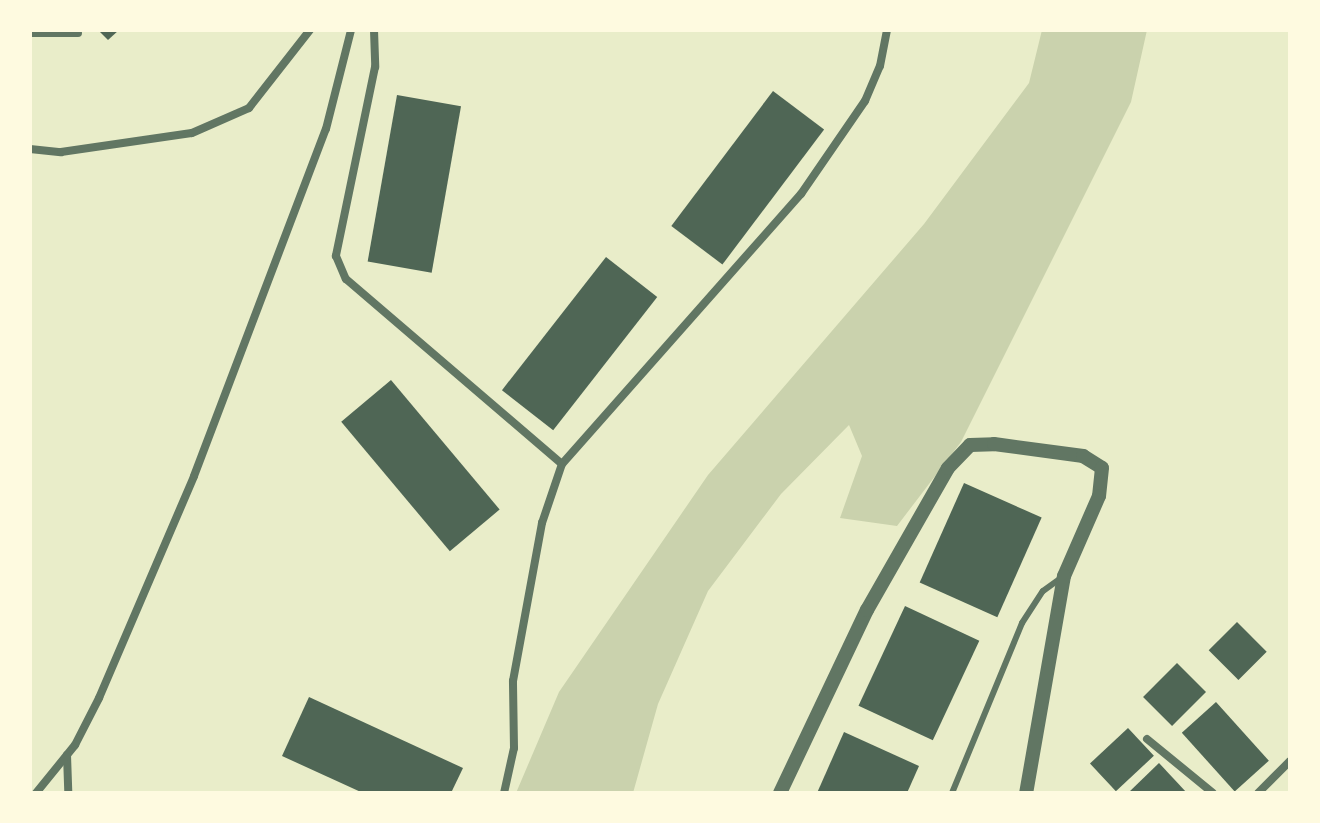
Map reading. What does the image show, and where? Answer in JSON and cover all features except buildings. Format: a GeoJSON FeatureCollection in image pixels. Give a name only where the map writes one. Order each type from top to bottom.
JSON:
{"type":"FeatureCollection","features":[{"type":"Feature","properties":{"kind":"street"},"geometry":{"type":"LineString","coordinates":[[30,149],[61,152],[192,133],[249,108],[310,30]]}},
{"type":"Feature","properties":{"kind":"street"},"geometry":{"type":"LineString","coordinates":[[36,793],[67,755],[99,698],[194,476],[326,129],[351,30]]}},
{"type":"Feature","properties":{"kind":"street"},"geometry":{"type":"LineString","coordinates":[[374,30],[375,67],[336,256],[341,268],[346,279],[562,464]]}},
{"type":"Feature","properties":{"kind":"street"},"geometry":{"type":"LineString","coordinates":[[504,793],[514,748],[513,681],[542,523],[562,464],[801,194],[865,101],[880,66],[887,30]]}},
{"type":"Feature","properties":{"kind":"street"},"geometry":{"type":"LineString","coordinates":[[30,33],[78,33]]}},
{"type":"Feature","properties":{"kind":"street"},"geometry":{"type":"LineString","coordinates":[[780,793],[867,610],[948,468],[970,445],[1083,456],[1102,468],[1099,496],[1064,576],[1026,793]]}},
{"type":"Feature","properties":{"kind":"street"},"geometry":{"type":"LineString","coordinates":[[1147,739],[1213,793]]}},
{"type":"Feature","properties":{"kind":"street"},"geometry":{"type":"LineString","coordinates":[[67,755],[68,793]]}},
{"type":"Feature","properties":{"kind":"street"},"geometry":{"type":"LineString","coordinates":[[1258,793],[1290,761]]}},
{"type":"Feature","properties":{"kind":"lane"},"geometry":{"type":"LineString","coordinates":[[952,793],[1022,623],[1043,591],[1064,576]]}},
{"type":"Feature","properties":{"kind":"green space"},"geometry":{"type":"Polygon","coordinates":[[[1042,30],[1147,30],[1131,102],[961,442],[897,526],[840,518],[862,456],[849,425],[781,494],[708,591],[658,704],[633,793],[516,793],[559,692],[708,475],[924,224],[1029,83],[1042,30]]]}}]}
